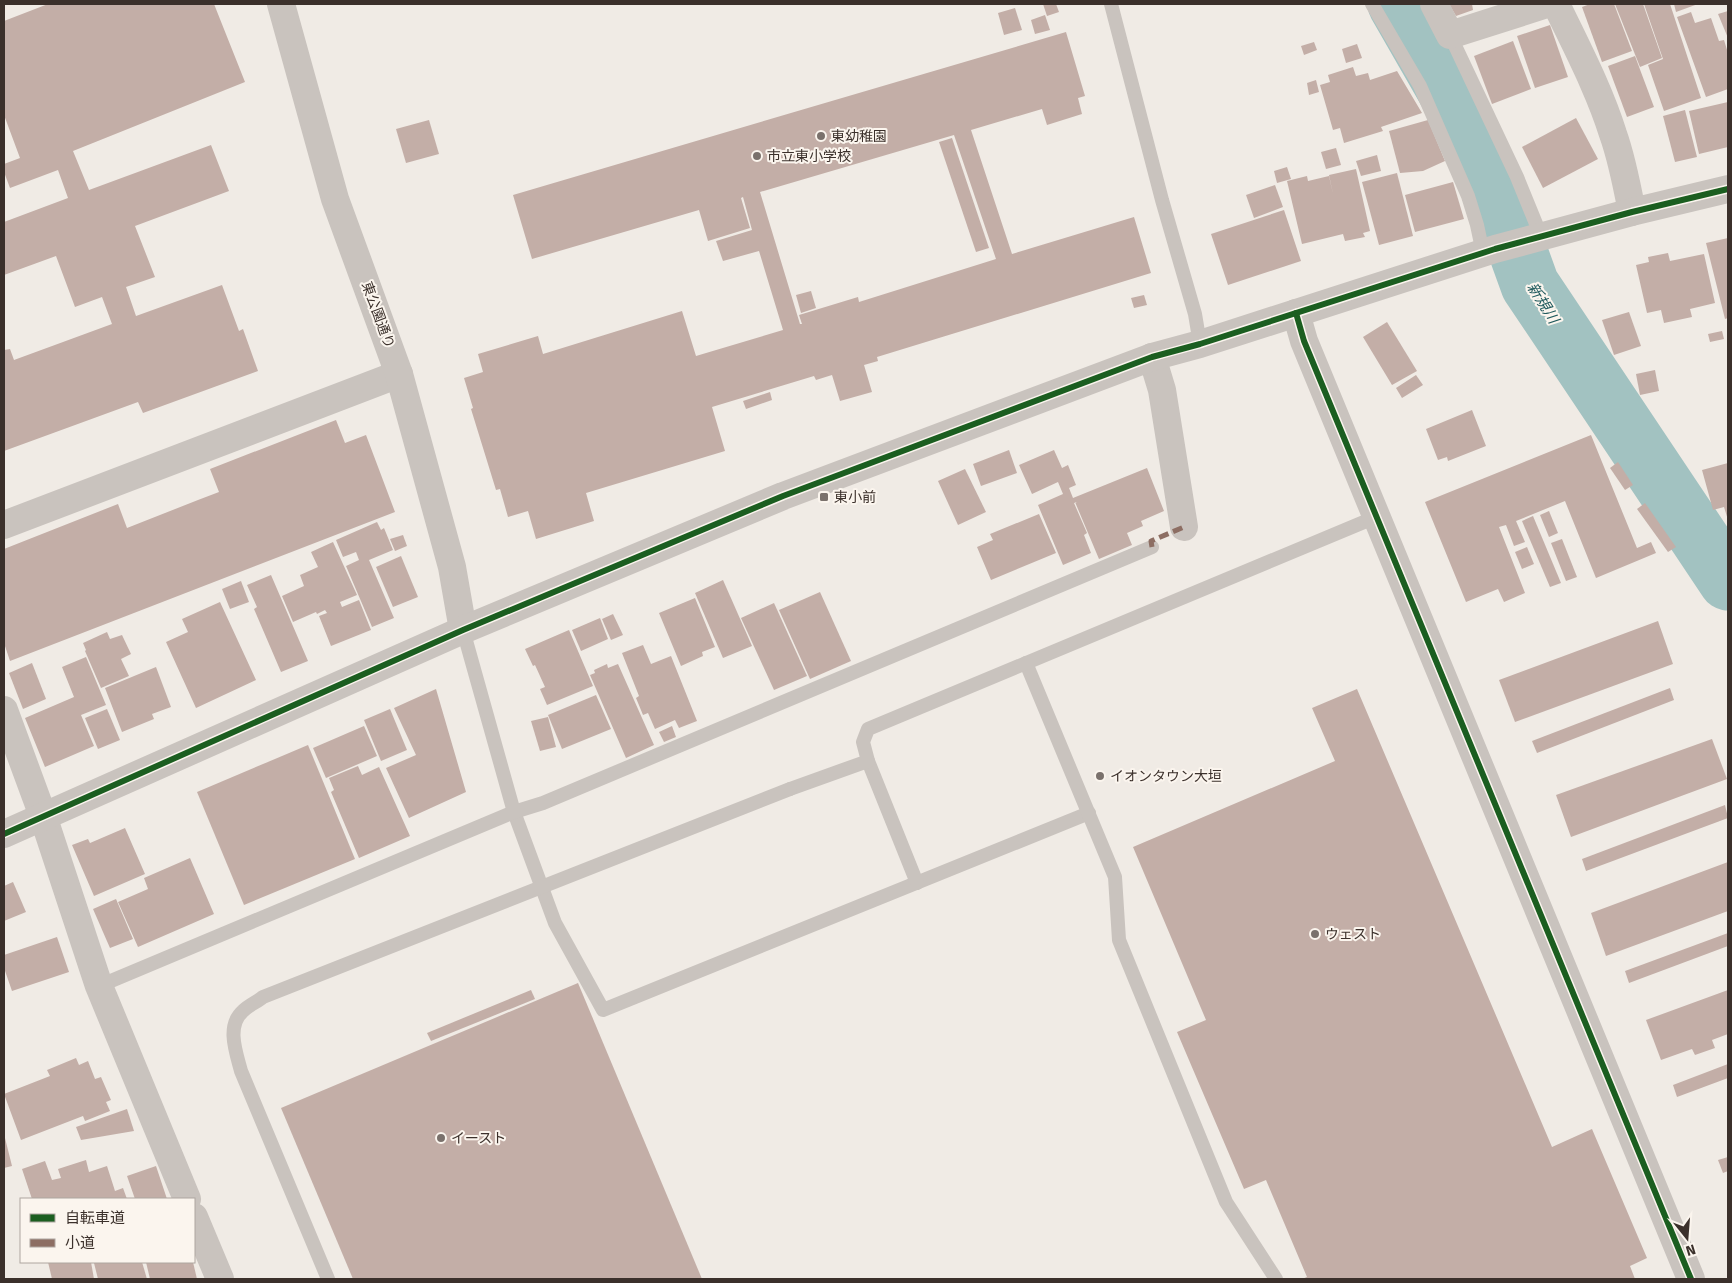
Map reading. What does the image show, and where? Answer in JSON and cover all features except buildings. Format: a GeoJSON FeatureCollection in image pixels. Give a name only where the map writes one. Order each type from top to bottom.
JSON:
{"type":"FeatureCollection","features":[{"type":"Feature","properties":{"kind":"street","name":"東公園通り"},"geometry":{"type":"LineString","coordinates":[[282,4],[335,199],[399,374],[452,567],[463,630]]}},
{"type":"Feature","properties":{"kind":"street"},"geometry":{"type":"LineString","coordinates":[[1434,4],[1450,36],[1547,4]]}},
{"type":"Feature","properties":{"kind":"street"},"geometry":{"type":"LineString","coordinates":[[1556,4],[1603,105],[1614,134],[1632,212]]}},
{"type":"Feature","properties":{"kind":"street"},"geometry":{"type":"LineString","coordinates":[[4,834],[463,630],[783,496],[1152,357],[1200,344],[1489,251],[1632,212],[1728,189]]}},
{"type":"Feature","properties":{"kind":"street"},"geometry":{"type":"LineString","coordinates":[[1296,313],[1304,341],[1691,1279]]}},
{"type":"Feature","properties":{"kind":"street"},"geometry":{"type":"LineString","coordinates":[[1152,357],[1162,390],[1184,527]]}},
{"type":"Feature","properties":{"kind":"street"},"geometry":{"type":"LineString","coordinates":[[4,525],[399,374]]}},
{"type":"Feature","properties":{"kind":"street"},"geometry":{"type":"LineString","coordinates":[[4,710],[43,816],[99,986],[187,1198]]}},
{"type":"Feature","properties":{"kind":"street"},"geometry":{"type":"LineString","coordinates":[[195,1218],[220,1279]]}},
{"type":"Feature","properties":{"kind":"lane"},"geometry":{"type":"LineString","coordinates":[[1111,4],[1162,200],[1195,314],[1200,344]]}},
{"type":"Feature","properties":{"kind":"lane"},"geometry":{"type":"LineString","coordinates":[[1372,4],[1420,86],[1468,196],[1477,225],[1489,251]]}},
{"type":"Feature","properties":{"kind":"lane"},"geometry":{"type":"LineString","coordinates":[[1450,36],[1517,177],[1538,237]]}},
{"type":"Feature","properties":{"kind":"lane"},"geometry":{"type":"LineString","coordinates":[[917,883],[868,761],[863,742],[868,729],[1376,517]]}},
{"type":"Feature","properties":{"kind":"lane"},"geometry":{"type":"LineString","coordinates":[[99,986],[514,812],[543,803],[1152,548]]}},
{"type":"Feature","properties":{"kind":"lane"},"geometry":{"type":"LineString","coordinates":[[463,630],[514,812],[555,923],[602,1010],[1089,813]]}},
{"type":"Feature","properties":{"kind":"lane"},"geometry":{"type":"LineString","coordinates":[[1026,662],[1115,877],[1119,940],[1122,949],[1226,1202],[1276,1279]]}},
{"type":"Feature","properties":{"kind":"lane"},"geometry":{"type":"LineString","coordinates":[[328,1279],[235,1050],[233,1029],[242,1011],[263,997],[790,789],[868,761]]}},
{"type":"Feature","properties":{"kind":"waterway","name":"新規川"},"geometry":{"type":"LineString","coordinates":[[1397,4],[1451,98],[1499,199],[1530,285],[1728,581]]}},
{"type":"Feature","properties":{"kind":"marked path"},"geometry":{"type":"LineString","coordinates":[[1152,547],[1151,541],[1184,527]]}},
{"type":"Feature","properties":{"kind":"cycle path"},"geometry":{"type":"LineString","coordinates":[[4,834],[463,630],[783,496],[1152,357],[1200,344],[1495,249],[1632,212],[1728,189]]}},
{"type":"Feature","properties":{"kind":"cycle path"},"geometry":{"type":"LineString","coordinates":[[1296,313],[1304,341],[1691,1279]]}},
{"type":"Feature","properties":{"kind":"place","name":"東幼稚園"},"geometry":{"type":"Point","coordinates":[821,136]}},
{"type":"Feature","properties":{"kind":"place","name":"市立東小学校"},"geometry":{"type":"Point","coordinates":[757,156]}},
{"type":"Feature","properties":{"kind":"place","name":"東小前"},"geometry":{"type":"Point","coordinates":[824,497]}},
{"type":"Feature","properties":{"kind":"place","name":"イオンタウン大垣"},"geometry":{"type":"Point","coordinates":[1100,776]}},
{"type":"Feature","properties":{"kind":"place","name":"ウェスト"},"geometry":{"type":"Point","coordinates":[1315,934]}},
{"type":"Feature","properties":{"kind":"place","name":"イースト"},"geometry":{"type":"Point","coordinates":[441,1138]}}]}
